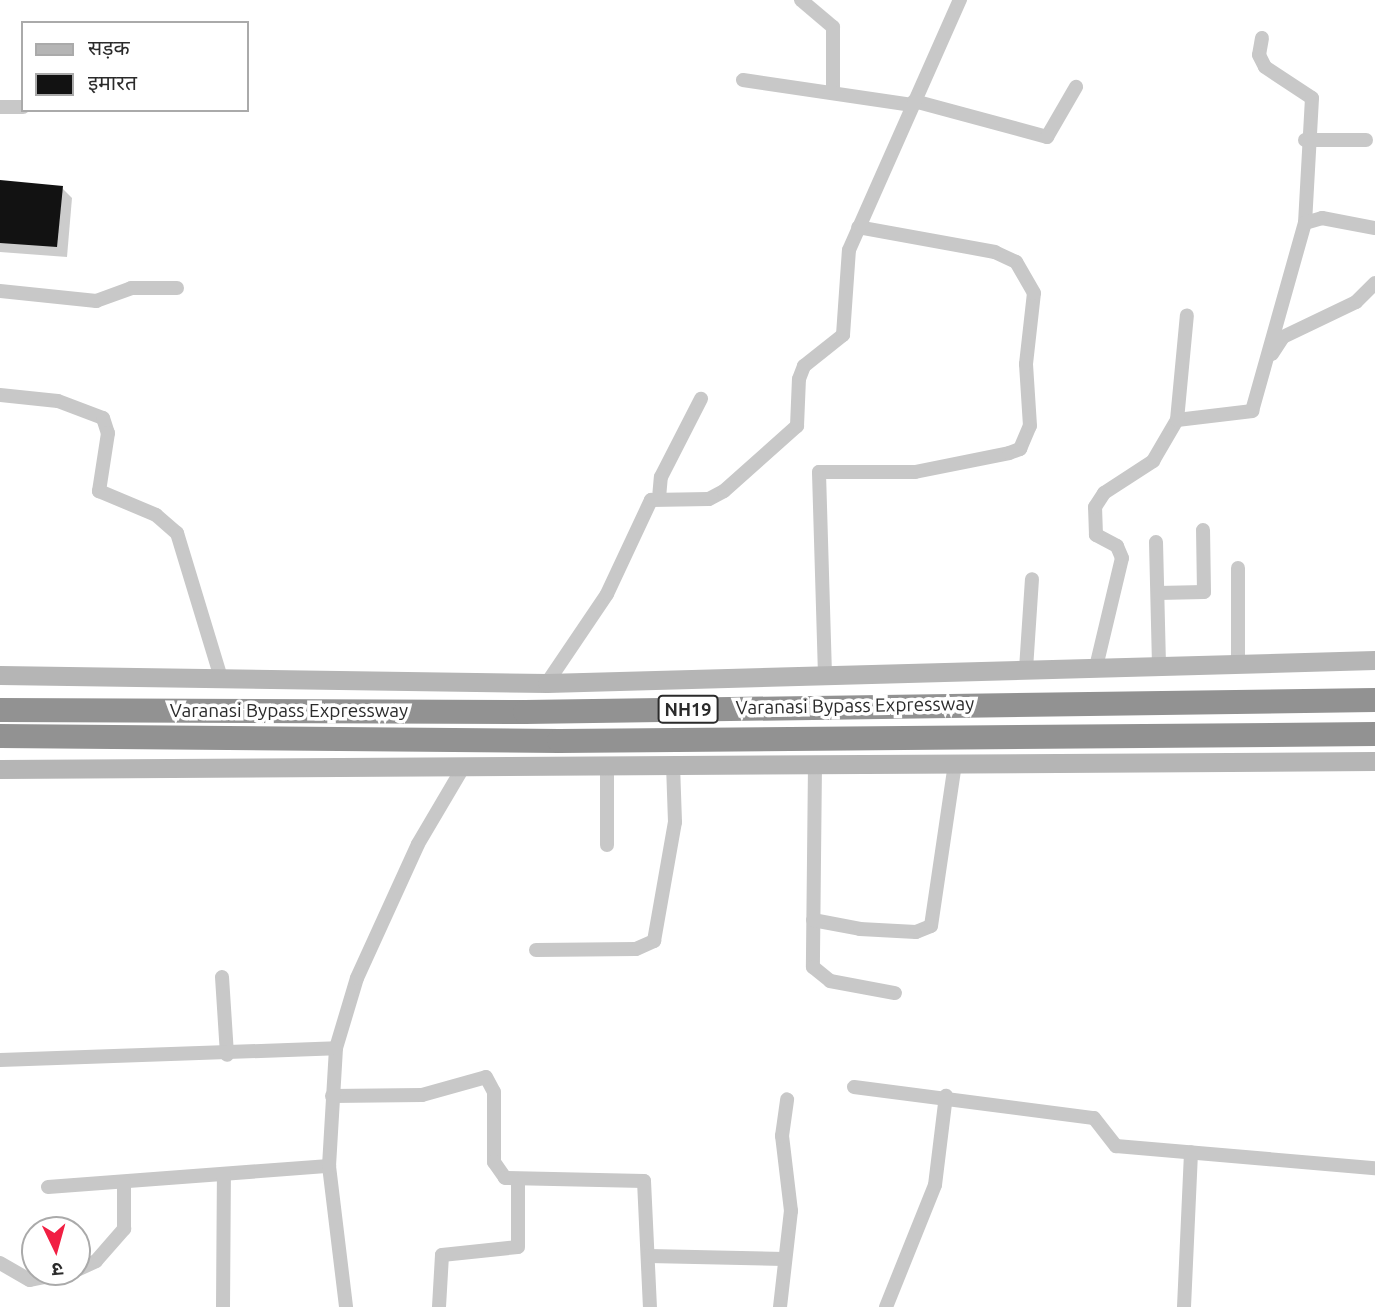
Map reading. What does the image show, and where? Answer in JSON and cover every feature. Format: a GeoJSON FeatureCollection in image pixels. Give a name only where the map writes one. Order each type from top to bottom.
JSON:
{"type":"FeatureCollection","features":[{"type":"Feature","properties":{"kind":"highway","name":"Varanasi Bypass Expressway"},"geometry":{"type":"LineString","coordinates":[[0,710],[525,712],[1375,700]]}},
{"type":"Feature","properties":{"kind":"highway","name":"Varanasi Bypass Expressway"},"geometry":{"type":"LineString","coordinates":[[0,736],[573,741],[1375,734]]}},
{"type":"Feature","properties":{"kind":"street"},"geometry":{"type":"LineString","coordinates":[[802,0],[833,27],[832,91]]}},
{"type":"Feature","properties":{"kind":"street"},"geometry":{"type":"LineString","coordinates":[[547,683],[607,593],[645,506],[659,498],[717,495],[797,426],[804,366],[843,335],[846,270],[858,227],[960,0]]}},
{"type":"Feature","properties":{"kind":"street"},"geometry":{"type":"LineString","coordinates":[[1262,38],[1265,67],[1311,94],[1305,140],[1306,223],[1275,315],[1268,364]]}},
{"type":"Feature","properties":{"kind":"street"},"geometry":{"type":"LineString","coordinates":[[743,80],[913,103],[1047,137],[1076,87]]}},
{"type":"Feature","properties":{"kind":"street"},"geometry":{"type":"LineString","coordinates":[[0,107],[21,107]]}},
{"type":"Feature","properties":{"kind":"street"},"geometry":{"type":"LineString","coordinates":[[1305,140],[1366,140]]}},
{"type":"Feature","properties":{"kind":"street"},"geometry":{"type":"LineString","coordinates":[[1306,223],[1322,218],[1375,228]]}},
{"type":"Feature","properties":{"kind":"street"},"geometry":{"type":"LineString","coordinates":[[825,675],[820,472],[915,472],[1009,453],[1020,449],[1030,426],[1026,370],[1034,293],[1016,262],[995,252],[858,227]]}},
{"type":"Feature","properties":{"kind":"street"},"geometry":{"type":"LineString","coordinates":[[1177,420],[1252,411],[1268,364],[1283,337],[1356,302],[1375,283]]}},
{"type":"Feature","properties":{"kind":"street"},"geometry":{"type":"LineString","coordinates":[[0,291],[96,301],[131,288],[177,288]]}},
{"type":"Feature","properties":{"kind":"street"},"geometry":{"type":"LineString","coordinates":[[1096,667],[1122,558],[1117,546],[1096,535],[1095,507],[1104,493],[1153,461],[1177,420],[1187,315]]}},
{"type":"Feature","properties":{"kind":"street"},"geometry":{"type":"LineString","coordinates":[[0,395],[58,401],[103,418],[108,433],[99,491],[156,515],[177,533],[221,678]]}},
{"type":"Feature","properties":{"kind":"street"},"geometry":{"type":"LineString","coordinates":[[659,498],[661,477],[701,400]]}},
{"type":"Feature","properties":{"kind":"street"},"geometry":{"type":"LineString","coordinates":[[1158,593],[1204,592],[1203,530]]}},
{"type":"Feature","properties":{"kind":"street"},"geometry":{"type":"LineString","coordinates":[[1156,542],[1159,666]]}},
{"type":"Feature","properties":{"kind":"street"},"geometry":{"type":"LineString","coordinates":[[1238,568],[1238,663]]}},
{"type":"Feature","properties":{"kind":"street"},"geometry":{"type":"LineString","coordinates":[[1026,669],[1032,579]]}},
{"type":"Feature","properties":{"kind":"street"},"geometry":{"type":"LineString","coordinates":[[0,675],[547,683],[1375,660]]}},
{"type":"Feature","properties":{"kind":"street"},"geometry":{"type":"LineString","coordinates":[[0,769],[1375,761]]}},
{"type":"Feature","properties":{"kind":"street"},"geometry":{"type":"LineString","coordinates":[[813,920],[916,932],[931,926],[955,763]]}},
{"type":"Feature","properties":{"kind":"street"},"geometry":{"type":"LineString","coordinates":[[816,764],[813,967],[820,976],[895,993]]}},
{"type":"Feature","properties":{"kind":"street"},"geometry":{"type":"LineString","coordinates":[[607,765],[607,845]]}},
{"type":"Feature","properties":{"kind":"street"},"geometry":{"type":"LineString","coordinates":[[536,950],[636,949],[654,941],[674,822],[673,765]]}},
{"type":"Feature","properties":{"kind":"street"},"geometry":{"type":"LineString","coordinates":[[346,1307],[329,1166],[336,1048],[366,954],[418,844],[464,766]]}},
{"type":"Feature","properties":{"kind":"street"},"geometry":{"type":"LineString","coordinates":[[222,977],[227,1055]]}},
{"type":"Feature","properties":{"kind":"street"},"geometry":{"type":"LineString","coordinates":[[0,1060],[227,1055],[336,1048]]}},
{"type":"Feature","properties":{"kind":"street"},"geometry":{"type":"LineString","coordinates":[[332,1096],[422,1095],[486,1077],[494,1091],[494,1162],[505,1178],[518,1181],[644,1181],[650,1307]]}},
{"type":"Feature","properties":{"kind":"street"},"geometry":{"type":"LineString","coordinates":[[854,1087],[946,1096],[1094,1118],[1112,1145],[1375,1168]]}},
{"type":"Feature","properties":{"kind":"street"},"geometry":{"type":"LineString","coordinates":[[886,1307],[935,1185],[946,1096]]}},
{"type":"Feature","properties":{"kind":"street"},"geometry":{"type":"LineString","coordinates":[[780,1307],[791,1211],[782,1136],[787,1099]]}},
{"type":"Feature","properties":{"kind":"street"},"geometry":{"type":"LineString","coordinates":[[1184,1307],[1191,1152]]}},
{"type":"Feature","properties":{"kind":"street"},"geometry":{"type":"LineString","coordinates":[[48,1187],[329,1166]]}},
{"type":"Feature","properties":{"kind":"street"},"geometry":{"type":"LineString","coordinates":[[223,1307],[224,1175]]}},
{"type":"Feature","properties":{"kind":"street"},"geometry":{"type":"LineString","coordinates":[[439,1307],[442,1255],[518,1247],[518,1181]]}},
{"type":"Feature","properties":{"kind":"street"},"geometry":{"type":"LineString","coordinates":[[91,1263],[124,1229],[124,1182]]}},
{"type":"Feature","properties":{"kind":"street"},"geometry":{"type":"LineString","coordinates":[[649,1256],[784,1259]]}},
{"type":"Feature","properties":{"kind":"street"},"geometry":{"type":"LineString","coordinates":[[0,1263],[21,1274]]}},
{"type":"Feature","properties":{"kind":"building"},"geometry":{"type":"Polygon","coordinates":[[[0,180],[63,186],[57,247],[0,243],[0,180]]]}}]}
